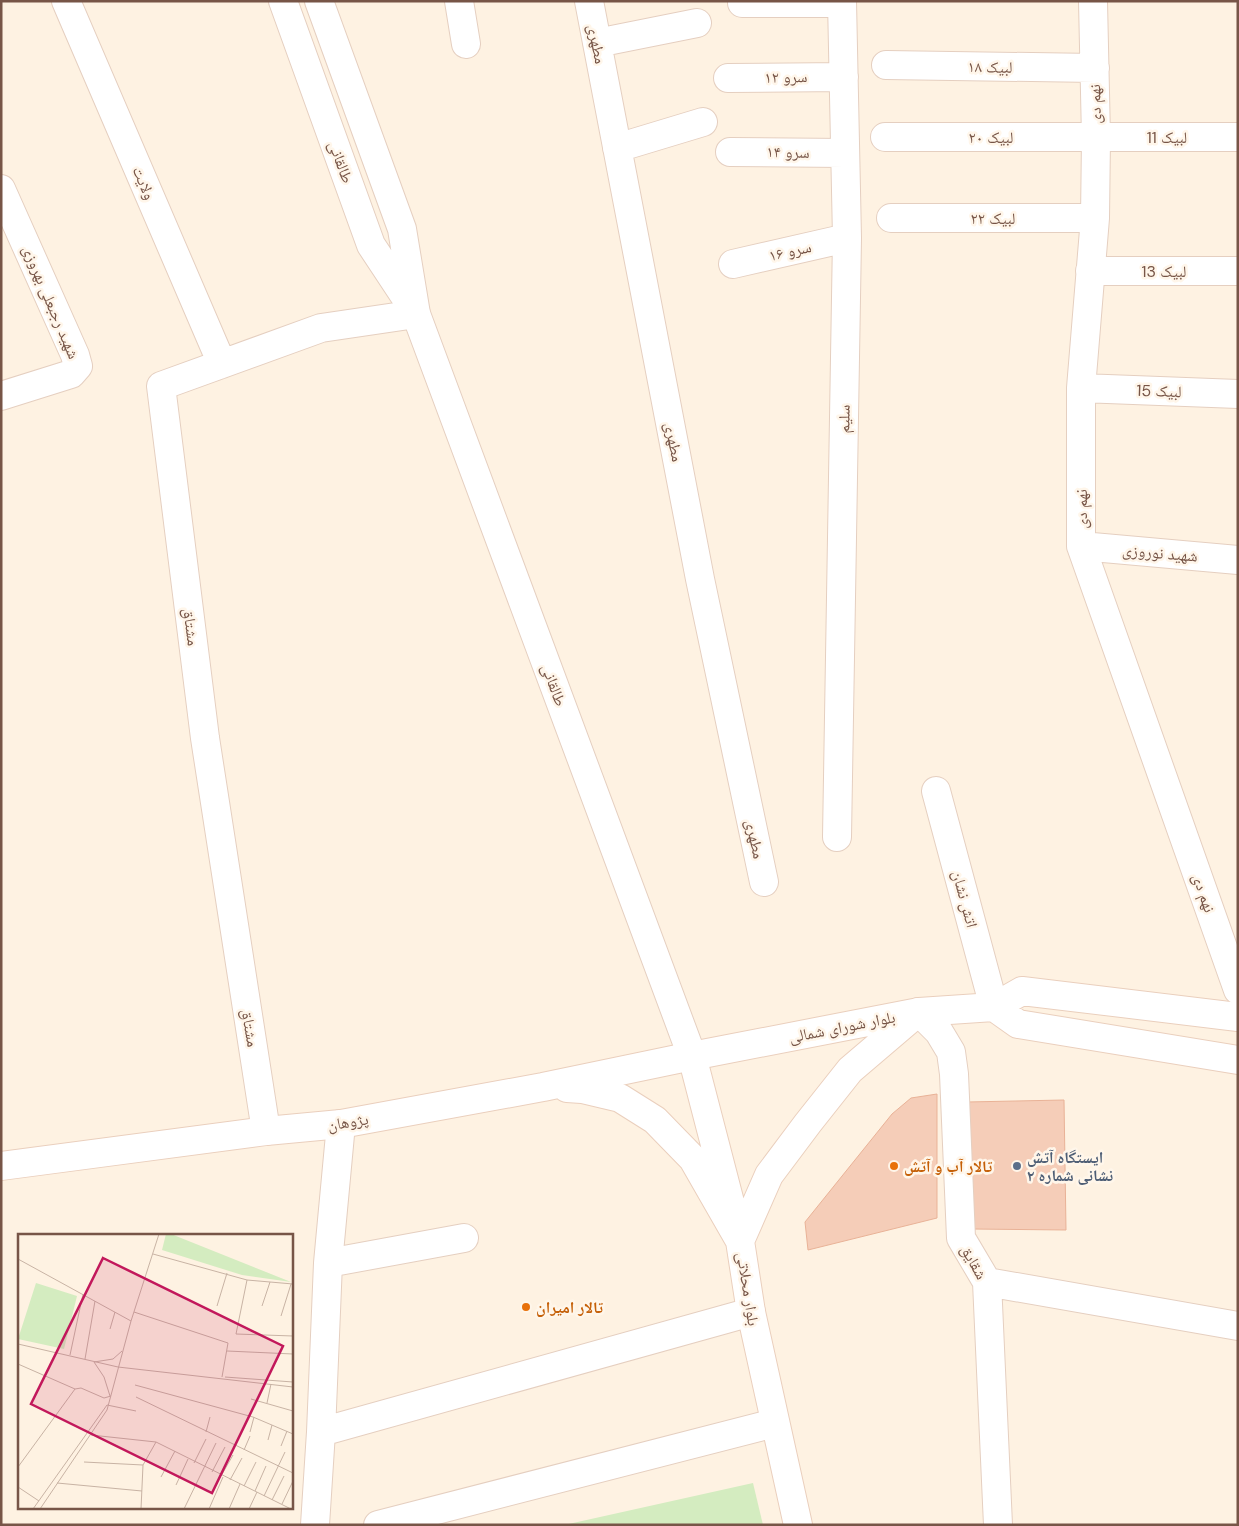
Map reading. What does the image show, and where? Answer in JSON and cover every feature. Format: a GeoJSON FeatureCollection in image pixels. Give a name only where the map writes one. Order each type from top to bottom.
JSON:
{"type":"FeatureCollection","features":[{"type":"Feature","properties":{"kind":"street","name":"ولایت"},"geometry":{"type":"LineString","coordinates":[[66,1],[222,364]]}},
{"type":"Feature","properties":{"kind":"street","name":"طالقانی"},"geometry":{"type":"LineString","coordinates":[[283,1],[371,245],[416,314]]}},
{"type":"Feature","properties":{"kind":"street","name":"طالقانی"},"geometry":{"type":"LineString","coordinates":[[319,1],[402,230],[416,314],[692,1056]]}},
{"type":"Feature","properties":{"kind":"street"},"geometry":{"type":"LineString","coordinates":[[459,1],[466,44]]}},
{"type":"Feature","properties":{"kind":"street","name":"مطهری"},"geometry":{"type":"LineString","coordinates":[[589,1],[700,579],[764,882]]}},
{"type":"Feature","properties":{"kind":"street","name":"نهم دی"},"geometry":{"type":"LineString","coordinates":[[1093,1],[1096,138],[1094,218],[1081,388],[1081,546],[1238,990]]}},
{"type":"Feature","properties":{"kind":"street"},"geometry":{"type":"LineString","coordinates":[[742,3],[842,2]]}},
{"type":"Feature","properties":{"kind":"street","name":"سلیم"},"geometry":{"type":"LineString","coordinates":[[837,836],[847,238],[842,2]]}},
{"type":"Feature","properties":{"kind":"street"},"geometry":{"type":"LineString","coordinates":[[597,43],[697,23]]}},
{"type":"Feature","properties":{"kind":"street","name":"لبیک ۱۸"},"geometry":{"type":"LineString","coordinates":[[886,65],[1095,68]]}},
{"type":"Feature","properties":{"kind":"street","name":"سرو ۱۲"},"geometry":{"type":"LineString","coordinates":[[728,78],[844,76]]}},
{"type":"Feature","properties":{"kind":"street"},"geometry":{"type":"LineString","coordinates":[[617,148],[703,122]]}},
{"type":"Feature","properties":{"kind":"street","name":"لبیک ۲۰"},"geometry":{"type":"LineString","coordinates":[[886,137],[1096,138]]}},
{"type":"Feature","properties":{"kind":"street","name":"لبیک 11"},"geometry":{"type":"LineString","coordinates":[[1096,138],[1238,137]]}},
{"type":"Feature","properties":{"kind":"street","name":"سرو ۱۴"},"geometry":{"type":"LineString","coordinates":[[730,152],[845,153]]}},
{"type":"Feature","properties":{"kind":"street","name":"شهید رجبعلی بهروزی"},"geometry":{"type":"LineString","coordinates":[[1,189],[75,355],[78,366],[71,374],[1,396]]}},
{"type":"Feature","properties":{"kind":"street","name":"لبیک ۲۲"},"geometry":{"type":"LineString","coordinates":[[891,218],[1094,218]]}},
{"type":"Feature","properties":{"kind":"street","name":"سرو ۱۶"},"geometry":{"type":"LineString","coordinates":[[733,264],[847,238]]}},
{"type":"Feature","properties":{"kind":"street","name":"لبیک 13"},"geometry":{"type":"LineString","coordinates":[[1090,271],[1238,271]]}},
{"type":"Feature","properties":{"kind":"street","name":"مشتاق"},"geometry":{"type":"LineString","coordinates":[[266,1131],[205,738],[161,386],[321,328],[416,314]]}},
{"type":"Feature","properties":{"kind":"street","name":"لبیک 15"},"geometry":{"type":"LineString","coordinates":[[1081,388],[1238,394]]}},
{"type":"Feature","properties":{"kind":"street","name":"شهید نوروزی"},"geometry":{"type":"LineString","coordinates":[[1081,546],[1238,560]]}},
{"type":"Feature","properties":{"kind":"street","name":"اتش نشان"},"geometry":{"type":"LineString","coordinates":[[936,792],[994,1007]]}},
{"type":"Feature","properties":{"kind":"street","name":"بلوار شورای شمالی"},"geometry":{"type":"LineString","coordinates":[[692,1056],[919,1012],[994,1007],[1022,990],[1238,1017]]}},
{"type":"Feature","properties":{"kind":"street"},"geometry":{"type":"LineString","coordinates":[[994,1007],[1018,1024],[1238,1060]]}},
{"type":"Feature","properties":{"kind":"street"},"geometry":{"type":"LineString","coordinates":[[740,1241],[769,1174],[808,1123],[850,1070],[919,1012]]}},
{"type":"Feature","properties":{"kind":"street","name":"شقایق"},"geometry":{"type":"LineString","coordinates":[[919,1012],[939,1032],[951,1052],[954,1074],[961,1238],[987,1282],[998,1525]]}},
{"type":"Feature","properties":{"kind":"street","name":"پژوهان"},"geometry":{"type":"LineString","coordinates":[[1,1166],[266,1131],[341,1124],[543,1087],[692,1056]]}},
{"type":"Feature","properties":{"kind":"street","name":"بلوار محلاتی"},"geometry":{"type":"LineString","coordinates":[[692,1056],[740,1241],[751,1312],[798,1525]]}},
{"type":"Feature","properties":{"kind":"street"},"geometry":{"type":"LineString","coordinates":[[543,1087],[582,1089],[620,1098],[655,1120],[693,1159],[740,1241]]}},
{"type":"Feature","properties":{"kind":"street"},"geometry":{"type":"LineString","coordinates":[[315,1525],[328,1263],[341,1124]]}},
{"type":"Feature","properties":{"kind":"street"},"geometry":{"type":"LineString","coordinates":[[328,1263],[464,1238]]}},
{"type":"Feature","properties":{"kind":"street"},"geometry":{"type":"LineString","coordinates":[[987,1282],[1238,1326]]}},
{"type":"Feature","properties":{"kind":"street"},"geometry":{"type":"LineString","coordinates":[[321,1432],[751,1312]]}},
{"type":"Feature","properties":{"kind":"street"},"geometry":{"type":"LineString","coordinates":[[378,1525],[775,1423]]}},
{"type":"Feature","properties":{"kind":"green space"},"geometry":{"type":"Polygon","coordinates":[[[753,1483],[763,1525],[564,1525],[753,1483]]]}},
{"type":"Feature","properties":{"kind":"building","name":"تالار آب و آتش"},"geometry":{"type":"Polygon","coordinates":[[[937,1094],[937,1218],[808,1250],[805,1222],[892,1114],[911,1098],[937,1094]]]}},
{"type":"Feature","properties":{"kind":"building","name":"ایستگاه آتش نشانی شماره ۲"},"geometry":{"type":"Polygon","coordinates":[[[1064,1100],[1066,1230],[972,1229],[967,1102],[1064,1100]]]}},
{"type":"Feature","properties":{"kind":"place","name":"تالار آب و آتش"},"geometry":{"type":"Point","coordinates":[894,1166]}},
{"type":"Feature","properties":{"kind":"place","name":"ایستگاه آتش نشانی شماره ۲"},"geometry":{"type":"Point","coordinates":[1017,1166]}},
{"type":"Feature","properties":{"kind":"place","name":"تالار امیران"},"geometry":{"type":"Point","coordinates":[526,1307]}}]}
